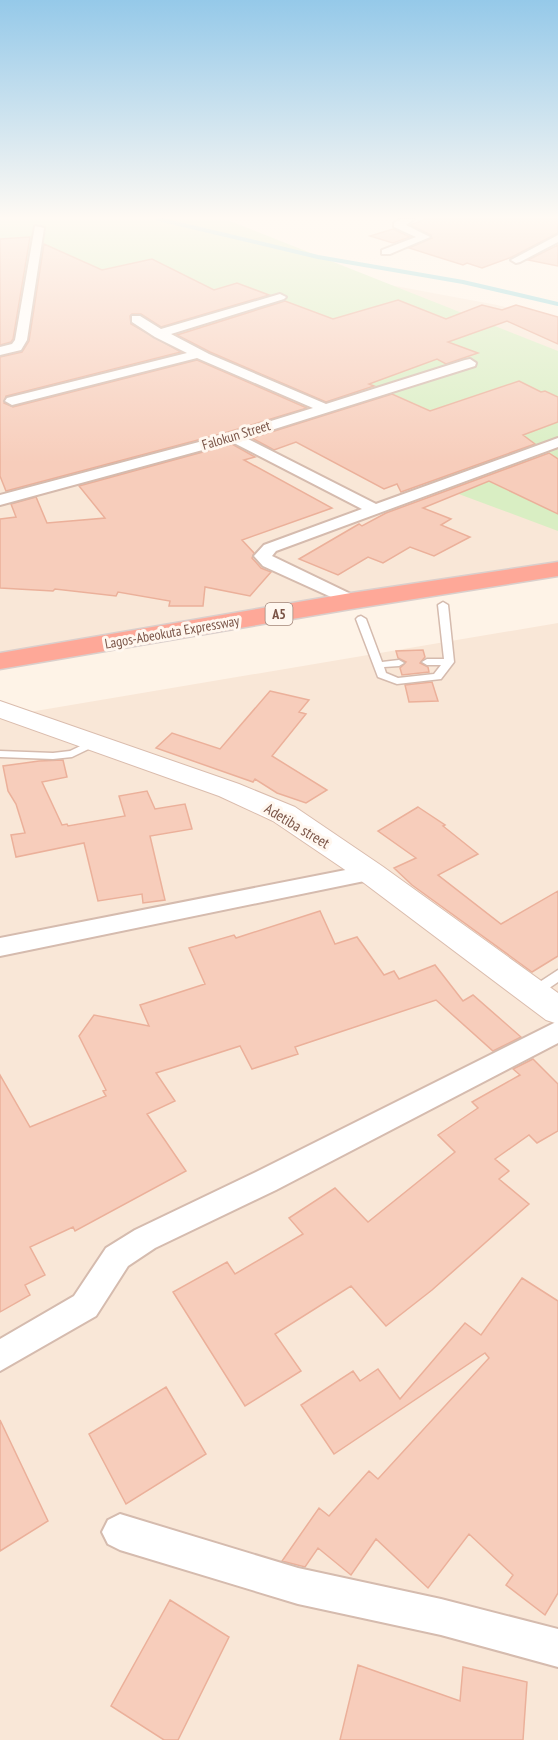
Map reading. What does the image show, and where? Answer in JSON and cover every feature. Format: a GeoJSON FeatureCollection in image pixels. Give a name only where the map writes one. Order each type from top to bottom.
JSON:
{"type":"FeatureCollection","features":[{"type":"Feature","properties":{"kind":"highway","name":"Lagos-Abeokuta Expressway"},"geometry":{"type":"LineString","coordinates":[[0,678],[558,569]]}},
{"type":"Feature","properties":{"kind":"highway","name":"Lagos-Abeokuta Expressway"},"geometry":{"type":"LineString","coordinates":[[0,662],[356,610],[443,605],[558,586]]}},
{"type":"Feature","properties":{"kind":"street"},"geometry":{"type":"LineString","coordinates":[[0,351],[17,347],[21,340],[27,300]]}},
{"type":"Feature","properties":{"kind":"street"},"geometry":{"type":"LineString","coordinates":[[159,334],[270,300]]}},
{"type":"Feature","properties":{"kind":"street"},"geometry":{"type":"LineString","coordinates":[[136,319],[197,354],[260,378],[324,408]]}},
{"type":"Feature","properties":{"kind":"street"},"geometry":{"type":"LineString","coordinates":[[12,401],[197,354]]}},
{"type":"Feature","properties":{"kind":"street","name":"Falokun Street"},"geometry":{"type":"LineString","coordinates":[[0,500],[234,437],[470,363]]}},
{"type":"Feature","properties":{"kind":"street"},"geometry":{"type":"LineString","coordinates":[[234,437],[375,509]]}},
{"type":"Feature","properties":{"kind":"street"},"geometry":{"type":"LineString","coordinates":[[356,610],[262,556],[270,548],[558,442]]}},
{"type":"Feature","properties":{"kind":"street","name":"Adetiba street"},"geometry":{"type":"LineString","coordinates":[[0,709],[97,741],[229,790],[284,814],[371,873],[546,984],[558,1011]]}},
{"type":"Feature","properties":{"kind":"street"},"geometry":{"type":"LineString","coordinates":[[0,947],[371,873]]}},
{"type":"Feature","properties":{"kind":"street"},"geometry":{"type":"LineString","coordinates":[[0,1356],[85,1306],[117,1257],[145,1239],[266,1181],[558,1031]]}},
{"type":"Feature","properties":{"kind":"street"},"geometry":{"type":"LineString","coordinates":[[120,1532],[298,1586],[441,1617],[558,1648]]}},
{"type":"Feature","properties":{"kind":"lane"},"geometry":{"type":"LineString","coordinates":[[356,610],[382,675],[396,681],[437,677],[449,662],[443,605]]}},
{"type":"Feature","properties":{"kind":"lane"},"geometry":{"type":"LineString","coordinates":[[427,662],[449,662]]}},
{"type":"Feature","properties":{"kind":"lane"},"geometry":{"type":"LineString","coordinates":[[378,665],[399,663]]}},
{"type":"Feature","properties":{"kind":"lane"},"geometry":{"type":"LineString","coordinates":[[0,754],[53,756],[72,754],[97,741]]}},
{"type":"Feature","properties":{"kind":"shaded area"},"geometry":{"type":"Polygon","coordinates":[[[0,300],[471,300],[558,320],[558,566],[0,659],[0,300]]]}},
{"type":"Feature","properties":{"kind":"shaded area"},"geometry":{"type":"Polygon","coordinates":[[[558,623],[558,1740],[0,1740],[0,717],[558,623]]]}},
{"type":"Feature","properties":{"kind":"green space"},"geometry":{"type":"Polygon","coordinates":[[[0,300],[430,300],[558,351],[558,531],[0,323],[0,300]]]}},
{"type":"Feature","properties":{"kind":"building"},"geometry":{"type":"Polygon","coordinates":[[[0,300],[19,300],[13,339],[11,342],[0,345],[0,300]]]}},
{"type":"Feature","properties":{"kind":"building"},"geometry":{"type":"Polygon","coordinates":[[[35,300],[251,300],[161,327],[141,314],[132,314],[131,324],[181,352],[6,396],[4,403],[13,407],[197,360],[307,408],[228,432],[6,491],[0,476],[0,357],[22,352],[29,341],[35,300]]]}},
{"type":"Feature","properties":{"kind":"building"},"geometry":{"type":"Polygon","coordinates":[[[397,300],[446,319],[482,305],[502,310],[516,305],[558,317],[558,344],[507,321],[448,342],[478,353],[446,364],[437,359],[369,384],[374,386],[326,402],[210,352],[177,335],[285,301],[333,319],[397,300]]]}},
{"type":"Feature","properties":{"kind":"building"},"geometry":{"type":"Polygon","coordinates":[[[519,381],[541,392],[545,391],[558,397],[558,422],[523,435],[535,444],[401,492],[397,484],[384,489],[296,442],[274,450],[252,438],[392,394],[430,411],[519,381]]]}},
{"type":"Feature","properties":{"kind":"building"},"geometry":{"type":"Polygon","coordinates":[[[232,444],[255,457],[244,460],[332,508],[242,540],[254,553],[252,558],[261,568],[271,572],[250,596],[205,587],[203,606],[169,606],[170,601],[118,592],[116,596],[55,589],[53,591],[0,588],[0,519],[16,517],[11,504],[36,497],[47,523],[105,518],[79,486],[232,444]]]}},
{"type":"Feature","properties":{"kind":"building"},"geometry":{"type":"Polygon","coordinates":[[[549,453],[558,459],[558,514],[489,481],[423,508],[451,519],[441,525],[470,537],[434,556],[410,547],[383,563],[368,557],[338,575],[299,559],[359,524],[362,526],[386,513],[549,453]]]}},
{"type":"Feature","properties":{"kind":"building"},"geometry":{"type":"Polygon","coordinates":[[[423,650],[425,657],[420,663],[428,667],[429,672],[402,675],[400,668],[406,662],[398,658],[396,651],[423,650]]]}},
{"type":"Feature","properties":{"kind":"building"},"geometry":{"type":"Polygon","coordinates":[[[432,682],[438,701],[409,702],[405,685],[432,682]]]}},
{"type":"Feature","properties":{"kind":"building"},"geometry":{"type":"Polygon","coordinates":[[[270,691],[309,700],[299,712],[306,714],[272,756],[327,790],[306,803],[277,793],[255,779],[253,782],[156,748],[172,733],[220,749],[270,691]]]}},
{"type":"Feature","properties":{"kind":"building"},"geometry":{"type":"Polygon","coordinates":[[[63,760],[67,777],[42,782],[62,825],[67,824],[68,826],[125,816],[119,796],[147,791],[155,809],[185,804],[192,829],[150,836],[165,900],[143,903],[142,894],[98,901],[84,843],[16,857],[11,835],[25,833],[16,804],[8,791],[3,766],[63,760]]]}},
{"type":"Feature","properties":{"kind":"building"},"geometry":{"type":"Polygon","coordinates":[[[418,807],[445,825],[443,826],[478,854],[438,875],[501,924],[558,891],[558,956],[532,972],[412,885],[394,868],[416,858],[378,831],[418,807]]]}},
{"type":"Feature","properties":{"kind":"building"},"geometry":{"type":"Polygon","coordinates":[[[320,911],[335,944],[357,937],[384,975],[394,971],[399,979],[435,965],[463,1001],[473,995],[521,1037],[493,1051],[436,1000],[295,1047],[298,1054],[252,1069],[240,1046],[156,1073],[175,1101],[147,1114],[186,1171],[75,1231],[73,1227],[30,1247],[45,1275],[25,1285],[30,1295],[0,1312],[0,1075],[30,1127],[106,1096],[103,1091],[106,1090],[79,1036],[94,1015],[149,1026],[140,1005],[205,984],[189,948],[234,935],[236,938],[320,911]]]}},
{"type":"Feature","properties":{"kind":"building"},"geometry":{"type":"Polygon","coordinates":[[[533,1059],[558,1084],[558,1131],[537,1143],[529,1135],[495,1159],[509,1171],[499,1179],[529,1204],[432,1290],[386,1326],[351,1286],[275,1334],[301,1371],[245,1406],[173,1292],[227,1262],[235,1274],[303,1234],[289,1218],[335,1188],[368,1222],[455,1152],[438,1135],[478,1108],[472,1102],[520,1075],[513,1069],[533,1059]]]}},
{"type":"Feature","properties":{"kind":"building"},"geometry":{"type":"Polygon","coordinates":[[[522,1278],[558,1301],[558,1593],[545,1615],[506,1585],[513,1575],[469,1534],[428,1588],[376,1539],[351,1575],[318,1548],[305,1567],[282,1561],[319,1508],[329,1516],[369,1471],[378,1479],[489,1358],[485,1353],[334,1454],[301,1405],[353,1371],[360,1381],[378,1369],[400,1399],[465,1323],[481,1335],[522,1278]]]}},
{"type":"Feature","properties":{"kind":"building"},"geometry":{"type":"Polygon","coordinates":[[[166,1387],[206,1454],[126,1504],[89,1434],[166,1387]]]}},
{"type":"Feature","properties":{"kind":"building"},"geometry":{"type":"Polygon","coordinates":[[[0,1420],[48,1521],[0,1551],[0,1420]]]}},
{"type":"Feature","properties":{"kind":"building"},"geometry":{"type":"Polygon","coordinates":[[[170,1600],[229,1637],[178,1740],[164,1740],[111,1706],[170,1600]]]}},
{"type":"Feature","properties":{"kind":"building"},"geometry":{"type":"Polygon","coordinates":[[[358,1665],[460,1701],[463,1667],[527,1682],[523,1740],[340,1740],[358,1665]]]}},
{"type":"Feature","properties":{"kind":"waterway"},"geometry":{"type":"LineString","coordinates":[[542,300],[558,304]]}}]}
